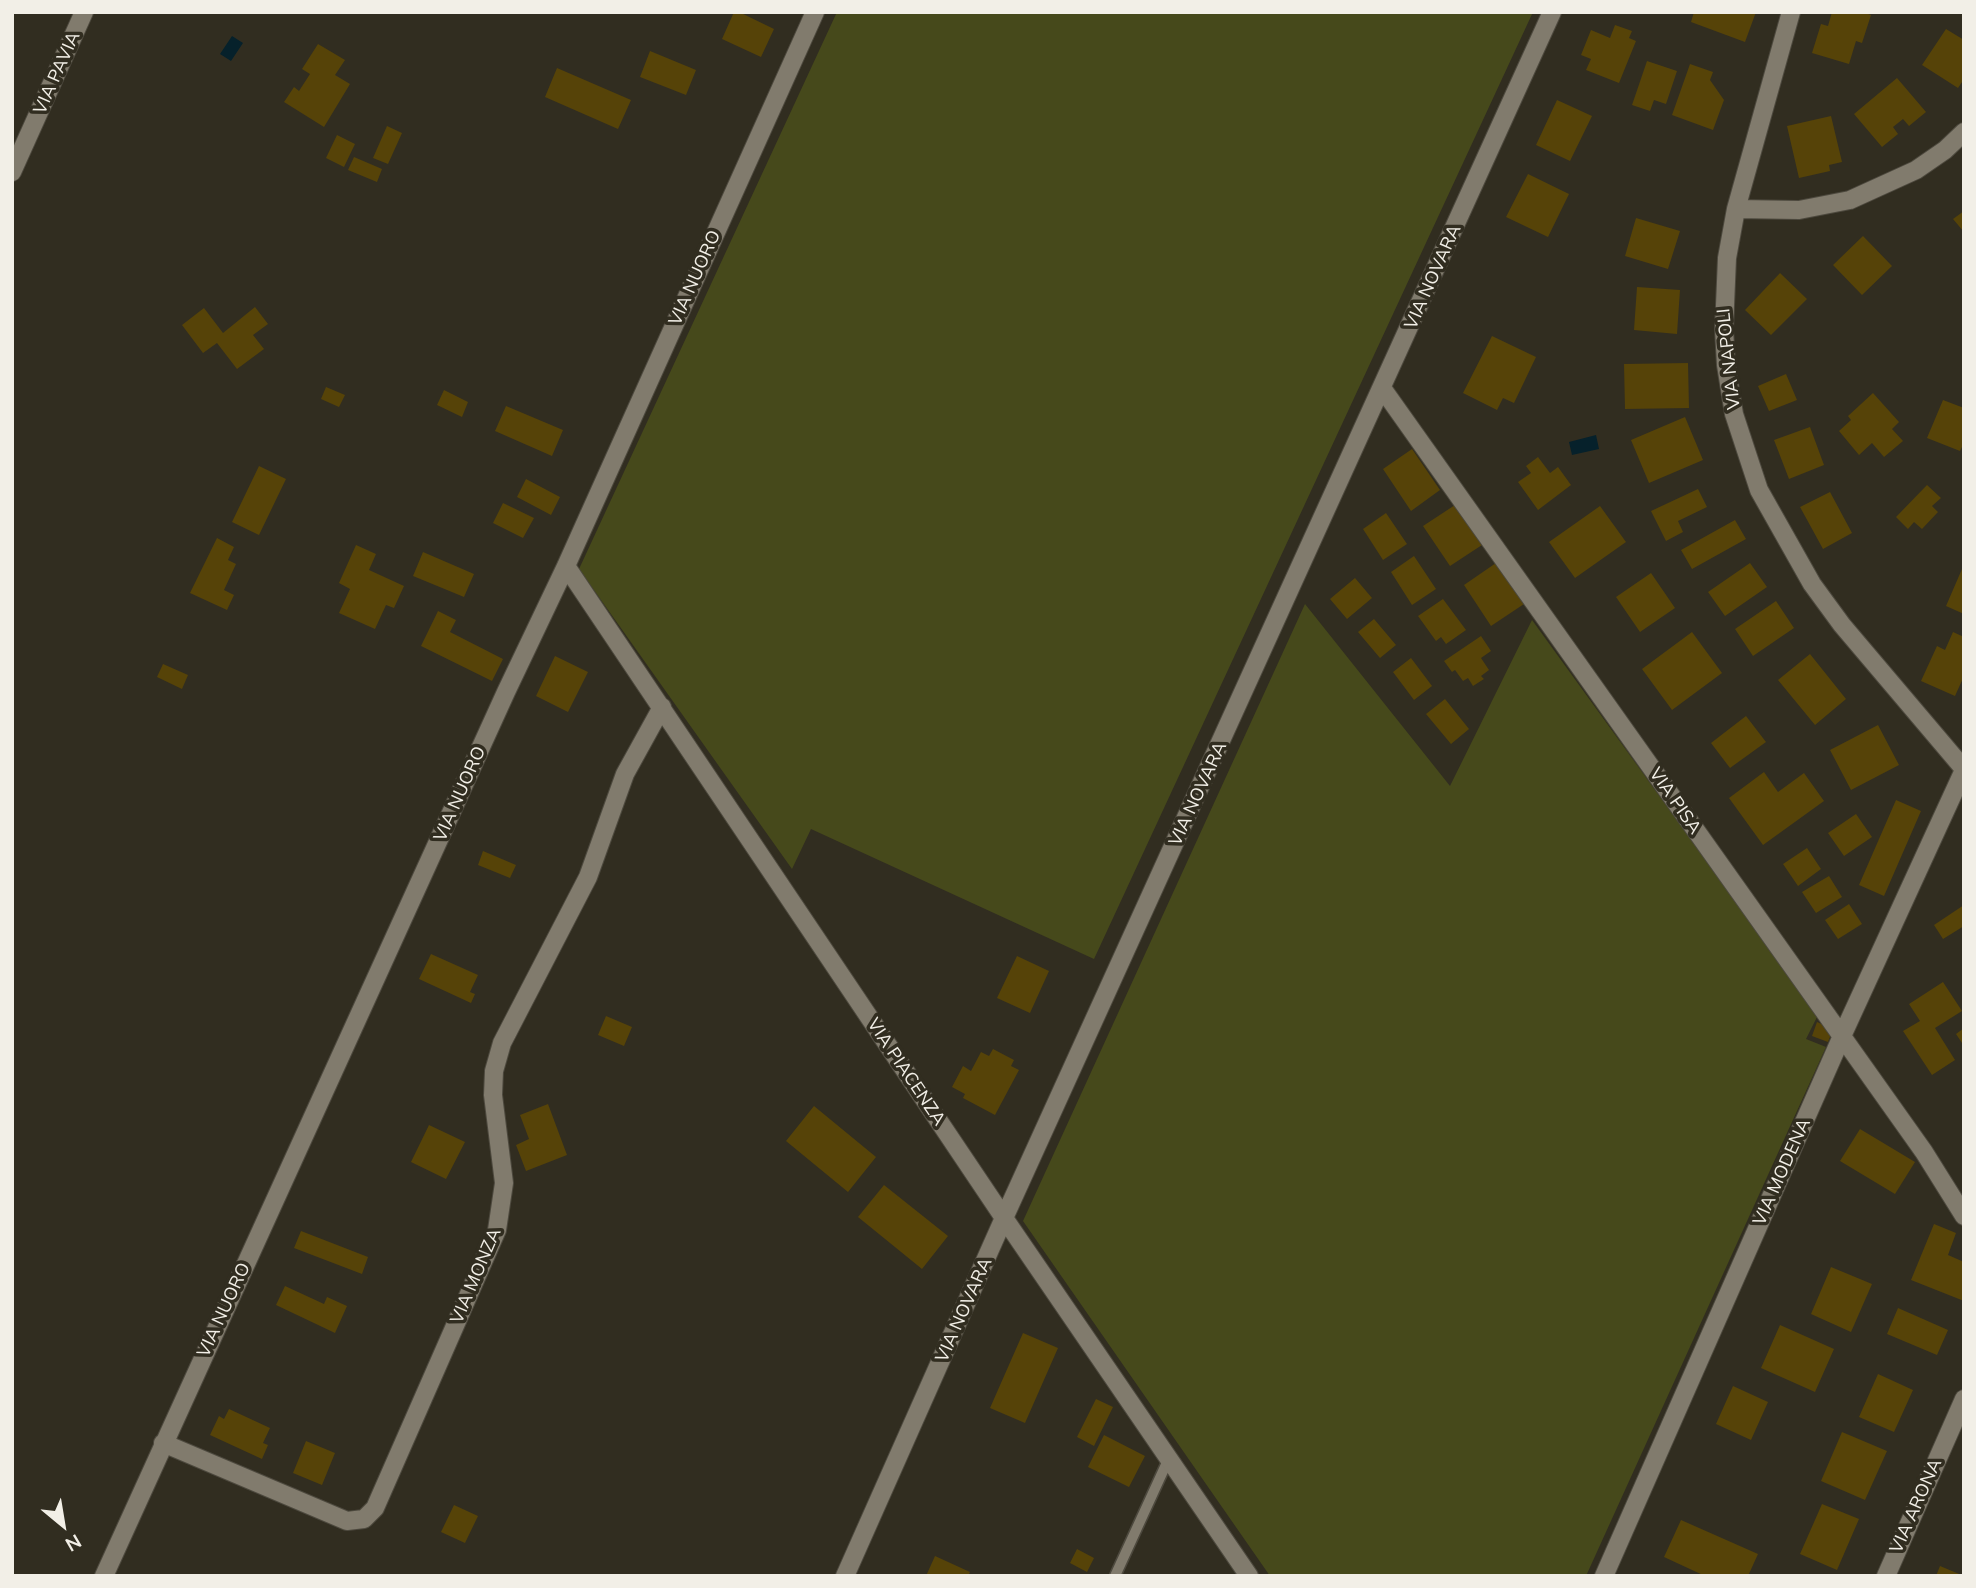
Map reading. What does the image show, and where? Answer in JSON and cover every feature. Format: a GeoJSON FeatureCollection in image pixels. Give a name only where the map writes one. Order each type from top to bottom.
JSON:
{"type":"FeatureCollection","features":[{"type":"Feature","properties":{"kind":"street","name":"VIA PAVIA"},"geometry":{"type":"LineString","coordinates":[[12,172],[84,12]]}},
{"type":"Feature","properties":{"kind":"street","name":"VIA NUORO"},"geometry":{"type":"LineString","coordinates":[[104,1576],[816,12]]}},
{"type":"Feature","properties":{"kind":"street","name":"VIA NOVARA"},"geometry":{"type":"LineString","coordinates":[[845,1576],[1004,1218],[1552,12]]}},
{"type":"Feature","properties":{"kind":"street","name":"VIA NAPOLI"},"geometry":{"type":"LineString","coordinates":[[1791,12],[1736,209],[1725,278],[1723,316],[1726,365],[1734,414],[1759,490],[1827,605],[1964,769]]}},
{"type":"Feature","properties":{"kind":"street"},"geometry":{"type":"LineString","coordinates":[[1736,209],[1799,210],[1850,200],[1916,170],[1945,150],[1964,132]]}},
{"type":"Feature","properties":{"kind":"street","name":"VIA PISA"},"geometry":{"type":"LineString","coordinates":[[1382,388],[1924,1152],[1964,1216]]}},
{"type":"Feature","properties":{"kind":"street","name":"VIA PIACENZA"},"geometry":{"type":"LineString","coordinates":[[566,566],[1004,1218],[1249,1576]]}},
{"type":"Feature","properties":{"kind":"street","name":"VIA MONZA"},"geometry":{"type":"LineString","coordinates":[[163,1443],[347,1521],[364,1519],[375,1508],[497,1230],[504,1183],[493,1095],[494,1071],[502,1043],[589,877],[625,774],[662,707]]}},
{"type":"Feature","properties":{"kind":"street","name":"VIA MODENA"},"geometry":{"type":"LineString","coordinates":[[1604,1576],[1842,1036],[1964,769]]}},
{"type":"Feature","properties":{"kind":"street","name":"VIA ARONA"},"geometry":{"type":"LineString","coordinates":[[1886,1576],[1964,1399]]}},
{"type":"Feature","properties":{"kind":"lane"},"geometry":{"type":"LineString","coordinates":[[1115,1576],[1168,1458]]}},
{"type":"Feature","properties":{"kind":"green space"},"geometry":{"type":"Polygon","coordinates":[[[837,12],[1533,12],[1094,959],[811,829],[792,869],[579,569],[837,12]]]}},
{"type":"Feature","properties":{"kind":"green space"},"geometry":{"type":"Polygon","coordinates":[[[1305,604],[1450,786],[1532,620],[1818,1015],[1806,1039],[1826,1047],[1586,1576],[1270,1576],[1023,1221],[1305,604]]]}},
{"type":"Feature","properties":{"kind":"water"},"geometry":{"type":"Polygon","coordinates":[[[232,36],[243,43],[231,61],[220,54],[232,36]]]}},
{"type":"Feature","properties":{"kind":"water"},"geometry":{"type":"Polygon","coordinates":[[[1596,435],[1599,449],[1572,455],[1569,442],[1596,435]]]}},
{"type":"Feature","properties":{"kind":"building"},"geometry":{"type":"Polygon","coordinates":[[[734,12],[774,29],[761,57],[722,39],[734,12]]]}},
{"type":"Feature","properties":{"kind":"building"},"geometry":{"type":"Polygon","coordinates":[[[1694,12],[1756,12],[1745,42],[1691,22],[1694,12]]]}},
{"type":"Feature","properties":{"kind":"building"},"geometry":{"type":"Polygon","coordinates":[[[1832,12],[1863,12],[1871,15],[1862,43],[1856,41],[1849,64],[1812,53],[1821,24],[1828,26],[1832,12]]]}},
{"type":"Feature","properties":{"kind":"building"},"geometry":{"type":"Polygon","coordinates":[[[1615,25],[1632,31],[1629,38],[1636,41],[1619,83],[1586,70],[1591,59],[1581,55],[1591,30],[1610,38],[1615,25]]]}},
{"type":"Feature","properties":{"kind":"building"},"geometry":{"type":"Polygon","coordinates":[[[1946,29],[1964,40],[1964,79],[1958,88],[1922,65],[1946,29]]]}},
{"type":"Feature","properties":{"kind":"building"},"geometry":{"type":"Polygon","coordinates":[[[318,44],[345,60],[335,75],[350,84],[324,127],[284,102],[294,87],[299,91],[310,74],[302,69],[318,44]]]}},
{"type":"Feature","properties":{"kind":"building"},"geometry":{"type":"Polygon","coordinates":[[[650,51],[696,70],[686,95],[640,77],[650,51]]]}},
{"type":"Feature","properties":{"kind":"building"},"geometry":{"type":"Polygon","coordinates":[[[1647,61],[1677,71],[1666,104],[1654,100],[1650,111],[1632,105],[1647,61]]]}},
{"type":"Feature","properties":{"kind":"building"},"geometry":{"type":"Polygon","coordinates":[[[1690,64],[1713,72],[1710,80],[1724,100],[1713,130],[1672,115],[1690,64]]]}},
{"type":"Feature","properties":{"kind":"building"},"geometry":{"type":"Polygon","coordinates":[[[557,68],[631,100],[618,129],[545,97],[557,68]]]}},
{"type":"Feature","properties":{"kind":"building"},"geometry":{"type":"Polygon","coordinates":[[[1897,78],[1926,112],[1909,126],[1903,119],[1893,127],[1898,134],[1882,147],[1854,114],[1897,78]]]}},
{"type":"Feature","properties":{"kind":"building"},"geometry":{"type":"Polygon","coordinates":[[[1557,100],[1592,116],[1570,161],[1536,145],[1557,100]]]}},
{"type":"Feature","properties":{"kind":"building"},"geometry":{"type":"Polygon","coordinates":[[[1831,116],[1842,162],[1829,165],[1830,171],[1799,178],[1787,126],[1831,116]]]}},
{"type":"Feature","properties":{"kind":"building"},"geometry":{"type":"Polygon","coordinates":[[[387,126],[402,133],[388,164],[373,158],[387,126]]]}},
{"type":"Feature","properties":{"kind":"building"},"geometry":{"type":"Polygon","coordinates":[[[337,135],[355,144],[344,167],[326,158],[337,135]]]}},
{"type":"Feature","properties":{"kind":"building"},"geometry":{"type":"Polygon","coordinates":[[[354,157],[382,169],[377,182],[348,170],[354,157]]]}},
{"type":"Feature","properties":{"kind":"building"},"geometry":{"type":"Polygon","coordinates":[[[1528,174],[1569,194],[1548,237],[1506,217],[1528,174]]]}},
{"type":"Feature","properties":{"kind":"building"},"geometry":{"type":"Polygon","coordinates":[[[1964,211],[1964,232],[1953,219],[1964,211]]]}},
{"type":"Feature","properties":{"kind":"building"},"geometry":{"type":"Polygon","coordinates":[[[1636,218],[1680,231],[1668,269],[1625,256],[1636,218]]]}},
{"type":"Feature","properties":{"kind":"building"},"geometry":{"type":"Polygon","coordinates":[[[1863,236],[1892,266],[1862,295],[1833,265],[1863,236]]]}},
{"type":"Feature","properties":{"kind":"building"},"geometry":{"type":"Polygon","coordinates":[[[1780,273],[1807,299],[1771,335],[1745,310],[1780,273]]]}},
{"type":"Feature","properties":{"kind":"building"},"geometry":{"type":"Polygon","coordinates":[[[1637,287],[1680,290],[1677,334],[1634,330],[1637,287]]]}},
{"type":"Feature","properties":{"kind":"building"},"geometry":{"type":"Polygon","coordinates":[[[255,307],[268,324],[253,335],[264,349],[237,369],[217,343],[203,353],[182,325],[204,308],[223,333],[255,307]]]}},
{"type":"Feature","properties":{"kind":"building"},"geometry":{"type":"Polygon","coordinates":[[[1492,336],[1536,357],[1514,403],[1503,398],[1497,410],[1463,393],[1492,336]]]}},
{"type":"Feature","properties":{"kind":"building"},"geometry":{"type":"Polygon","coordinates":[[[1688,363],[1689,408],[1625,409],[1624,364],[1688,363]]]}},
{"type":"Feature","properties":{"kind":"building"},"geometry":{"type":"Polygon","coordinates":[[[1786,374],[1797,400],[1769,411],[1758,386],[1786,374]]]}},
{"type":"Feature","properties":{"kind":"building"},"geometry":{"type":"Polygon","coordinates":[[[326,387],[345,395],[339,407],[321,399],[326,387]]]}},
{"type":"Feature","properties":{"kind":"building"},"geometry":{"type":"Polygon","coordinates":[[[444,390],[468,402],[462,417],[437,405],[444,390]]]}},
{"type":"Feature","properties":{"kind":"building"},"geometry":{"type":"Polygon","coordinates":[[[1873,393],[1899,422],[1892,429],[1903,441],[1884,457],[1872,443],[1859,455],[1839,431],[1851,420],[1848,416],[1873,393]]]}},
{"type":"Feature","properties":{"kind":"building"},"geometry":{"type":"Polygon","coordinates":[[[1943,400],[1964,408],[1964,443],[1960,451],[1927,438],[1943,400]]]}},
{"type":"Feature","properties":{"kind":"building"},"geometry":{"type":"Polygon","coordinates":[[[506,406],[563,430],[552,456],[495,431],[506,406]]]}},
{"type":"Feature","properties":{"kind":"building"},"geometry":{"type":"Polygon","coordinates":[[[1685,417],[1703,460],[1649,483],[1631,440],[1685,417]]]}},
{"type":"Feature","properties":{"kind":"building"},"geometry":{"type":"Polygon","coordinates":[[[1810,427],[1824,465],[1789,479],[1774,440],[1810,427]]]}},
{"type":"Feature","properties":{"kind":"building"},"geometry":{"type":"Polygon","coordinates":[[[1412,449],[1440,490],[1411,511],[1383,469],[1412,449]]]}},
{"type":"Feature","properties":{"kind":"building"},"geometry":{"type":"Polygon","coordinates":[[[1538,457],[1550,473],[1558,467],[1571,485],[1538,510],[1518,482],[1531,473],[1526,466],[1538,457]]]}},
{"type":"Feature","properties":{"kind":"building"},"geometry":{"type":"Polygon","coordinates":[[[259,466],[286,479],[259,535],[232,522],[259,466]]]}},
{"type":"Feature","properties":{"kind":"building"},"geometry":{"type":"Polygon","coordinates":[[[526,479],[560,497],[551,515],[517,497],[526,479]]]}},
{"type":"Feature","properties":{"kind":"building"},"geometry":{"type":"Polygon","coordinates":[[[1927,485],[1941,498],[1932,506],[1938,512],[1922,529],[1914,522],[1908,529],[1896,517],[1927,485]]]}},
{"type":"Feature","properties":{"kind":"building"},"geometry":{"type":"Polygon","coordinates":[[[1698,489],[1707,507],[1678,521],[1683,532],[1666,541],[1651,511],[1698,489]]]}},
{"type":"Feature","properties":{"kind":"building"},"geometry":{"type":"Polygon","coordinates":[[[1830,492],[1852,533],[1823,549],[1800,507],[1830,492]]]}},
{"type":"Feature","properties":{"kind":"building"},"geometry":{"type":"Polygon","coordinates":[[[503,503],[534,518],[523,538],[493,523],[503,503]]]}},
{"type":"Feature","properties":{"kind":"building"},"geometry":{"type":"Polygon","coordinates":[[[1455,505],[1482,545],[1450,566],[1423,526],[1455,505]]]}},
{"type":"Feature","properties":{"kind":"building"},"geometry":{"type":"Polygon","coordinates":[[[1600,506],[1626,542],[1575,578],[1549,542],[1600,506]]]}},
{"type":"Feature","properties":{"kind":"building"},"geometry":{"type":"Polygon","coordinates":[[[1386,513],[1407,544],[1383,560],[1363,529],[1386,513]]]}},
{"type":"Feature","properties":{"kind":"building"},"geometry":{"type":"Polygon","coordinates":[[[1735,520],[1746,539],[1692,569],[1681,550],[1735,520]]]}},
{"type":"Feature","properties":{"kind":"building"},"geometry":{"type":"Polygon","coordinates":[[[217,538],[234,547],[228,560],[236,564],[224,590],[234,595],[227,610],[190,593],[217,538]]]}},
{"type":"Feature","properties":{"kind":"building"},"geometry":{"type":"Polygon","coordinates":[[[356,545],[376,554],[369,570],[404,586],[394,608],[386,605],[375,629],[339,613],[350,589],[339,583],[356,545]]]}},
{"type":"Feature","properties":{"kind":"building"},"geometry":{"type":"Polygon","coordinates":[[[423,552],[474,574],[464,597],[413,576],[423,552]]]}},
{"type":"Feature","properties":{"kind":"building"},"geometry":{"type":"Polygon","coordinates":[[[1414,556],[1436,589],[1412,605],[1391,572],[1414,556]]]}},
{"type":"Feature","properties":{"kind":"building"},"geometry":{"type":"Polygon","coordinates":[[[1496,563],[1524,604],[1491,626],[1464,585],[1496,563]]]}},
{"type":"Feature","properties":{"kind":"building"},"geometry":{"type":"Polygon","coordinates":[[[1750,563],[1767,587],[1725,616],[1708,592],[1750,563]]]}},
{"type":"Feature","properties":{"kind":"building"},"geometry":{"type":"Polygon","coordinates":[[[1962,569],[1964,570],[1964,614],[1946,606],[1962,569]]]}},
{"type":"Feature","properties":{"kind":"building"},"geometry":{"type":"Polygon","coordinates":[[[1651,573],[1675,608],[1640,632],[1616,597],[1651,573]]]}},
{"type":"Feature","properties":{"kind":"building"},"geometry":{"type":"Polygon","coordinates":[[[1355,578],[1372,598],[1347,619],[1330,599],[1355,578]]]}},
{"type":"Feature","properties":{"kind":"building"},"geometry":{"type":"Polygon","coordinates":[[[1443,599],[1466,630],[1446,644],[1441,637],[1436,641],[1418,616],[1443,599]]]}},
{"type":"Feature","properties":{"kind":"building"},"geometry":{"type":"Polygon","coordinates":[[[1776,601],[1794,628],[1753,656],[1735,629],[1776,601]]]}},
{"type":"Feature","properties":{"kind":"building"},"geometry":{"type":"Polygon","coordinates":[[[438,611],[456,620],[450,632],[503,659],[492,681],[421,646],[438,611]]]}},
{"type":"Feature","properties":{"kind":"building"},"geometry":{"type":"Polygon","coordinates":[[[1374,619],[1396,645],[1380,658],[1358,632],[1374,619]]]}},
{"type":"Feature","properties":{"kind":"building"},"geometry":{"type":"Polygon","coordinates":[[[1692,632],[1722,673],[1672,710],[1642,669],[1692,632]]]}},
{"type":"Feature","properties":{"kind":"building"},"geometry":{"type":"Polygon","coordinates":[[[1953,632],[1964,637],[1964,676],[1955,696],[1921,681],[1937,646],[1945,650],[1953,632]]]}},
{"type":"Feature","properties":{"kind":"building"},"geometry":{"type":"Polygon","coordinates":[[[1481,636],[1491,651],[1481,658],[1489,670],[1481,676],[1484,679],[1473,686],[1468,678],[1463,681],[1455,670],[1452,672],[1444,661],[1481,636]]]}},
{"type":"Feature","properties":{"kind":"building"},"geometry":{"type":"Polygon","coordinates":[[[1810,654],[1846,699],[1815,725],[1778,680],[1810,654]]]}},
{"type":"Feature","properties":{"kind":"building"},"geometry":{"type":"Polygon","coordinates":[[[555,656],[588,672],[568,712],[536,696],[555,656]]]}},
{"type":"Feature","properties":{"kind":"building"},"geometry":{"type":"Polygon","coordinates":[[[1411,658],[1432,686],[1414,700],[1393,672],[1411,658]]]}},
{"type":"Feature","properties":{"kind":"building"},"geometry":{"type":"Polygon","coordinates":[[[163,664],[188,675],[182,689],[157,677],[163,664]]]}},
{"type":"Feature","properties":{"kind":"building"},"geometry":{"type":"Polygon","coordinates":[[[1445,699],[1469,729],[1451,744],[1426,714],[1445,699]]]}},
{"type":"Feature","properties":{"kind":"building"},"geometry":{"type":"Polygon","coordinates":[[[1746,716],[1766,742],[1730,768],[1711,743],[1746,716]]]}},
{"type":"Feature","properties":{"kind":"building"},"geometry":{"type":"Polygon","coordinates":[[[1878,725],[1899,765],[1851,790],[1830,750],[1878,725]]]}},
{"type":"Feature","properties":{"kind":"building"},"geometry":{"type":"Polygon","coordinates":[[[1764,772],[1778,792],[1804,773],[1824,801],[1763,845],[1729,798],[1764,772]]]}},
{"type":"Feature","properties":{"kind":"building"},"geometry":{"type":"Polygon","coordinates":[[[1896,800],[1921,811],[1884,896],[1859,885],[1896,800]]]}},
{"type":"Feature","properties":{"kind":"building"},"geometry":{"type":"Polygon","coordinates":[[[1856,814],[1872,837],[1844,856],[1828,833],[1856,814]]]}},
{"type":"Feature","properties":{"kind":"building"},"geometry":{"type":"Polygon","coordinates":[[[1807,848],[1821,869],[1798,886],[1783,864],[1807,848]]]}},
{"type":"Feature","properties":{"kind":"building"},"geometry":{"type":"Polygon","coordinates":[[[483,851],[516,865],[510,878],[478,865],[483,851]]]}},
{"type":"Feature","properties":{"kind":"building"},"geometry":{"type":"Polygon","coordinates":[[[1829,876],[1842,897],[1816,913],[1802,892],[1829,876]]]}},
{"type":"Feature","properties":{"kind":"building"},"geometry":{"type":"Polygon","coordinates":[[[1849,904],[1862,924],[1838,939],[1825,920],[1849,904]]]}},
{"type":"Feature","properties":{"kind":"building"},"geometry":{"type":"Polygon","coordinates":[[[1964,905],[1964,926],[1943,939],[1934,925],[1964,905]]]}},
{"type":"Feature","properties":{"kind":"building"},"geometry":{"type":"Polygon","coordinates":[[[431,954],[478,975],[470,992],[475,994],[471,1003],[419,979],[431,954]]]}},
{"type":"Feature","properties":{"kind":"building"},"geometry":{"type":"Polygon","coordinates":[[[1017,956],[1049,971],[1030,1013],[997,998],[1017,956]]]}},
{"type":"Feature","properties":{"kind":"building"},"geometry":{"type":"Polygon","coordinates":[[[1943,982],[1962,1011],[1935,1028],[1955,1060],[1932,1075],[1903,1031],[1920,1021],[1909,1004],[1943,982]]]}},
{"type":"Feature","properties":{"kind":"building"},"geometry":{"type":"Polygon","coordinates":[[[606,1016],[632,1027],[624,1046],[598,1035],[606,1016]]]}},
{"type":"Feature","properties":{"kind":"building"},"geometry":{"type":"Polygon","coordinates":[[[1817,1022],[1833,1029],[1828,1042],[1812,1036],[1817,1022]]]}},
{"type":"Feature","properties":{"kind":"building"},"geometry":{"type":"Polygon","coordinates":[[[1964,1028],[1964,1046],[1956,1034],[1964,1028]]]}},
{"type":"Feature","properties":{"kind":"building"},"geometry":{"type":"Polygon","coordinates":[[[993,1049],[1014,1060],[1011,1066],[1019,1070],[995,1115],[963,1098],[965,1094],[952,1087],[963,1066],[971,1071],[981,1052],[989,1056],[993,1049]]]}},
{"type":"Feature","properties":{"kind":"building"},"geometry":{"type":"Polygon","coordinates":[[[548,1104],[567,1155],[526,1171],[516,1145],[529,1139],[520,1115],[548,1104]]]}},
{"type":"Feature","properties":{"kind":"building"},"geometry":{"type":"Polygon","coordinates":[[[814,1106],[876,1157],[848,1192],[786,1141],[814,1106]]]}},
{"type":"Feature","properties":{"kind":"building"},"geometry":{"type":"Polygon","coordinates":[[[429,1125],[465,1142],[446,1179],[411,1162],[429,1125]]]}},
{"type":"Feature","properties":{"kind":"building"},"geometry":{"type":"Polygon","coordinates":[[[1860,1129],[1915,1162],[1895,1194],[1840,1161],[1860,1129]]]}},
{"type":"Feature","properties":{"kind":"building"},"geometry":{"type":"Polygon","coordinates":[[[884,1185],[948,1236],[922,1269],[858,1217],[884,1185]]]}},
{"type":"Feature","properties":{"kind":"building"},"geometry":{"type":"Polygon","coordinates":[[[1934,1224],[1956,1233],[1948,1255],[1964,1262],[1964,1301],[1911,1280],[1934,1224]]]}},
{"type":"Feature","properties":{"kind":"building"},"geometry":{"type":"Polygon","coordinates":[[[301,1231],[368,1257],[362,1274],[294,1248],[301,1231]]]}},
{"type":"Feature","properties":{"kind":"building"},"geometry":{"type":"Polygon","coordinates":[[[1831,1267],[1872,1284],[1851,1332],[1811,1314],[1831,1267]]]}},
{"type":"Feature","properties":{"kind":"building"},"geometry":{"type":"Polygon","coordinates":[[[285,1286],[324,1304],[327,1297],[347,1306],[335,1333],[276,1305],[285,1286]]]}},
{"type":"Feature","properties":{"kind":"building"},"geometry":{"type":"Polygon","coordinates":[[[1898,1308],[1948,1330],[1937,1355],[1887,1334],[1898,1308]]]}},
{"type":"Feature","properties":{"kind":"building"},"geometry":{"type":"Polygon","coordinates":[[[1780,1325],[1834,1349],[1815,1392],[1761,1368],[1780,1325]]]}},
{"type":"Feature","properties":{"kind":"building"},"geometry":{"type":"Polygon","coordinates":[[[1023,1333],[1058,1348],[1025,1423],[990,1408],[1023,1333]]]}},
{"type":"Feature","properties":{"kind":"building"},"geometry":{"type":"Polygon","coordinates":[[[1878,1374],[1913,1390],[1894,1432],[1859,1417],[1878,1374]]]}},
{"type":"Feature","properties":{"kind":"building"},"geometry":{"type":"Polygon","coordinates":[[[1733,1386],[1768,1402],[1751,1440],[1716,1424],[1733,1386]]]}},
{"type":"Feature","properties":{"kind":"building"},"geometry":{"type":"Polygon","coordinates":[[[1096,1399],[1113,1407],[1094,1446],[1077,1437],[1096,1399]]]}},
{"type":"Feature","properties":{"kind":"building"},"geometry":{"type":"Polygon","coordinates":[[[229,1409],[270,1428],[263,1443],[268,1445],[262,1459],[210,1435],[219,1416],[224,1419],[229,1409]]]}},
{"type":"Feature","properties":{"kind":"building"},"geometry":{"type":"Polygon","coordinates":[[[1842,1432],[1887,1451],[1865,1500],[1821,1481],[1842,1432]]]}},
{"type":"Feature","properties":{"kind":"building"},"geometry":{"type":"Polygon","coordinates":[[[1104,1435],[1145,1456],[1129,1487],[1088,1467],[1104,1435]]]}},
{"type":"Feature","properties":{"kind":"building"},"geometry":{"type":"Polygon","coordinates":[[[306,1441],[335,1453],[322,1485],[293,1473],[306,1441]]]}},
{"type":"Feature","properties":{"kind":"building"},"geometry":{"type":"Polygon","coordinates":[[[1822,1504],[1859,1519],[1837,1570],[1800,1554],[1822,1504]]]}},
{"type":"Feature","properties":{"kind":"building"},"geometry":{"type":"Polygon","coordinates":[[[454,1505],[478,1516],[465,1543],[441,1532],[454,1505]]]}},
{"type":"Feature","properties":{"kind":"building"},"geometry":{"type":"Polygon","coordinates":[[[1681,1520],[1758,1554],[1748,1576],[1705,1576],[1664,1557],[1681,1520]]]}},
{"type":"Feature","properties":{"kind":"building"},"geometry":{"type":"Polygon","coordinates":[[[1077,1549],[1094,1558],[1087,1572],[1070,1563],[1077,1549]]]}},
{"type":"Feature","properties":{"kind":"building"},"geometry":{"type":"Polygon","coordinates":[[[935,1556],[970,1572],[968,1576],[926,1576],[935,1556]]]}},
{"type":"Feature","properties":{"kind":"building"},"geometry":{"type":"Polygon","coordinates":[[[1940,1566],[1964,1576],[1936,1576],[1940,1566]]]}}]}
